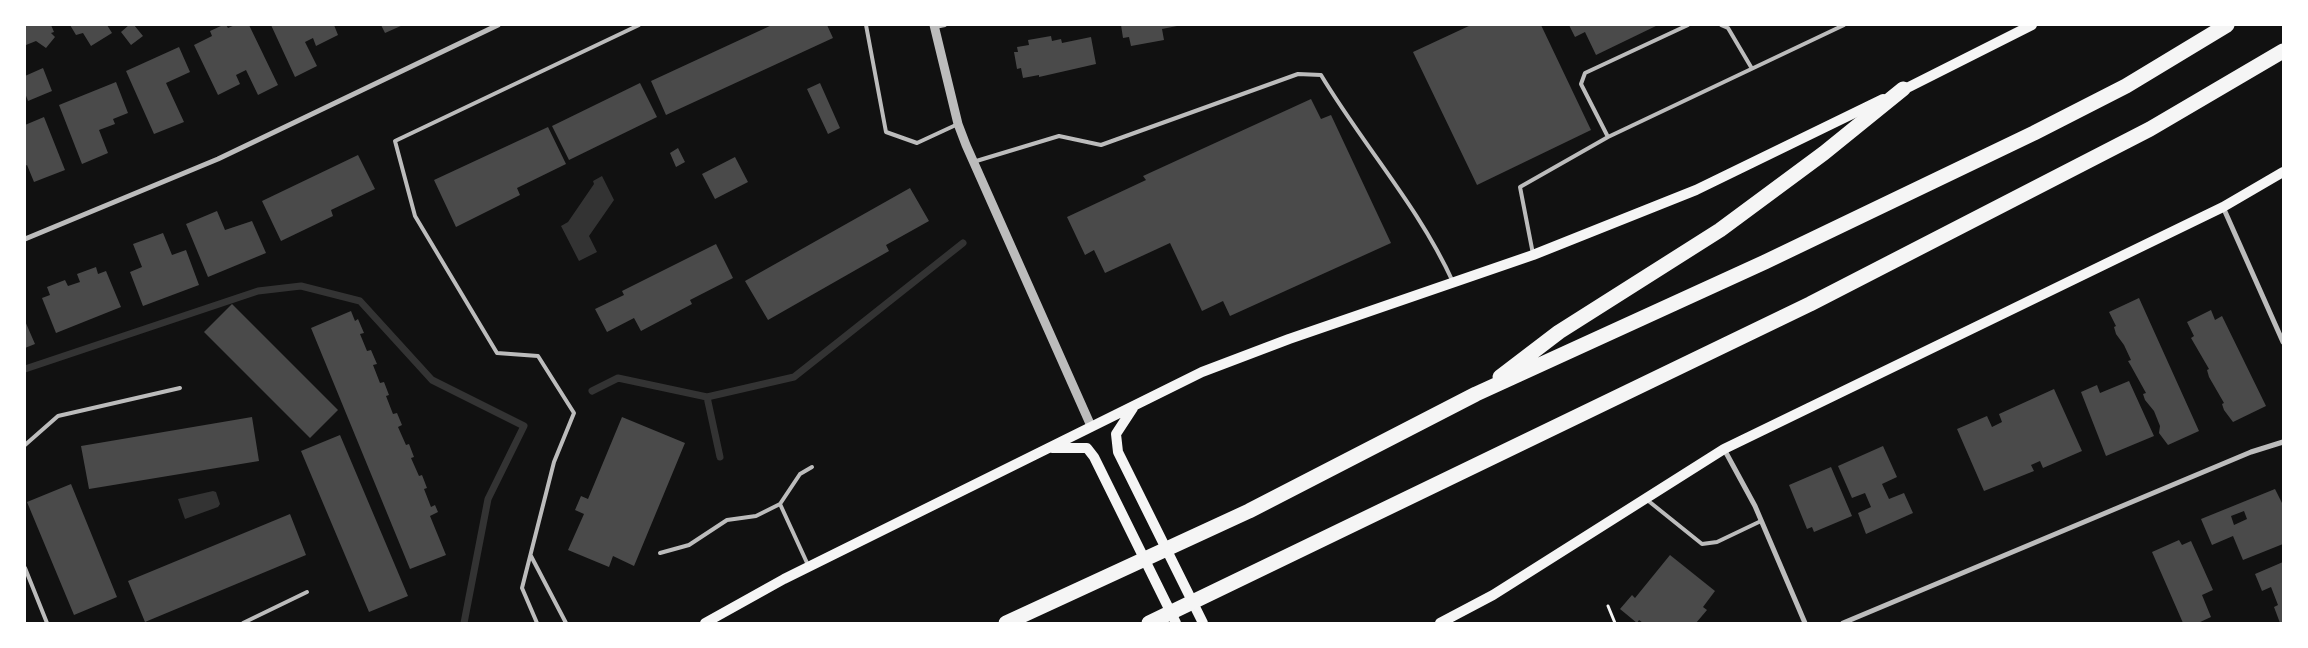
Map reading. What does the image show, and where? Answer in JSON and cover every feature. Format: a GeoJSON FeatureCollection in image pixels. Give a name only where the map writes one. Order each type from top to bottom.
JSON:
{"type":"FeatureCollection","features":[{"type":"Feature","properties":{"kind":"highway"},"geometry":{"type":"LineString","coordinates":[[1006,623],[1250,511],[1476,394],[1765,262],[2034,133],[2126,86],[2227,25]]}},
{"type":"Feature","properties":{"kind":"highway"},"geometry":{"type":"LineString","coordinates":[[1148,623],[1810,304],[2150,129],[2283,51]]}},
{"type":"Feature","properties":{"kind":"highway"},"geometry":{"type":"LineString","coordinates":[[1476,394],[1559,332],[1720,230],[1824,153],[1903,89]]}},
{"type":"Feature","properties":{"kind":"main road"},"geometry":{"type":"LineString","coordinates":[[705,623],[808,567],[1091,426],[1133,408],[1202,372],[1289,339],[1533,255],[1696,190],[1903,89],[2020,28],[2032,25]]}},
{"type":"Feature","properties":{"kind":"main road"},"geometry":{"type":"LineString","coordinates":[[1440,623],[1492,595],[1724,448],[2223,207],[2283,172]]}},
{"type":"Feature","properties":{"kind":"main road"},"geometry":{"type":"LineString","coordinates":[[1133,408],[1116,434],[1118,452],[1203,623]]}},
{"type":"Feature","properties":{"kind":"main road"},"geometry":{"type":"LineString","coordinates":[[1049,448],[1087,448],[1094,457],[1176,623]]}},
{"type":"Feature","properties":{"kind":"street"},"geometry":{"type":"LineString","coordinates":[[25,239],[218,159],[498,25]]}},
{"type":"Feature","properties":{"kind":"street"},"geometry":{"type":"LineString","coordinates":[[935,26],[958,124],[973,162],[1091,426]]}},
{"type":"Feature","properties":{"kind":"street"},"geometry":{"type":"LineString","coordinates":[[2223,207],[2283,342]]}},
{"type":"Feature","properties":{"kind":"street"},"geometry":{"type":"LineString","coordinates":[[1843,623],[2251,452],[2283,442]]}},
{"type":"Feature","properties":{"kind":"street"},"geometry":{"type":"LineString","coordinates":[[1724,448],[1761,521],[1805,623]]}},
{"type":"Feature","properties":{"kind":"lane"},"geometry":{"type":"LineString","coordinates":[[536,623],[522,588],[554,462],[574,413],[538,356],[497,353],[415,216],[395,141],[639,25]]}},
{"type":"Feature","properties":{"kind":"lane"},"geometry":{"type":"LineString","coordinates":[[866,25],[886,132],[917,143],[958,124]]}},
{"type":"Feature","properties":{"kind":"lane"},"geometry":{"type":"LineString","coordinates":[[935,26],[945,25]]}},
{"type":"Feature","properties":{"kind":"lane"},"geometry":{"type":"LineString","coordinates":[[1608,137],[1581,84],[1589,70],[1688,25]]}},
{"type":"Feature","properties":{"kind":"lane"},"geometry":{"type":"LineString","coordinates":[[1721,25],[1728,28],[1751,67]]}},
{"type":"Feature","properties":{"kind":"lane"},"geometry":{"type":"LineString","coordinates":[[1533,255],[1520,187],[1608,137],[1751,67],[1844,25]]}},
{"type":"Feature","properties":{"kind":"lane"},"geometry":{"type":"LineString","coordinates":[[973,162],[1059,136],[1101,144],[1298,74],[1321,75],[1337,102],[1384,166],[1442,259],[1453,282]]}},
{"type":"Feature","properties":{"kind":"lane"},"geometry":{"type":"LineString","coordinates":[[25,445],[58,416],[180,388]]}},
{"type":"Feature","properties":{"kind":"lane"},"geometry":{"type":"LineString","coordinates":[[660,553],[688,545],[728,520],[756,516],[780,504],[800,474],[812,467]]}},
{"type":"Feature","properties":{"kind":"lane"},"geometry":{"type":"LineString","coordinates":[[1645,498],[1702,544],[1717,542],[1761,521]]}},
{"type":"Feature","properties":{"kind":"lane"},"geometry":{"type":"LineString","coordinates":[[780,504],[808,567]]}},
{"type":"Feature","properties":{"kind":"lane"},"geometry":{"type":"LineString","coordinates":[[531,556],[566,623]]}},
{"type":"Feature","properties":{"kind":"lane"},"geometry":{"type":"LineString","coordinates":[[25,568],[47,623]]}},
{"type":"Feature","properties":{"kind":"lane"},"geometry":{"type":"LineString","coordinates":[[243,623],[307,592]]}},
{"type":"Feature","properties":{"kind":"path"},"geometry":{"type":"LineString","coordinates":[[1608,606],[1615,623]]}},
{"type":"Feature","properties":{"kind":"shaded area"},"geometry":{"type":"Polygon","coordinates":[[[602,176],[614,200],[589,236],[597,252],[579,261],[561,226],[568,222],[594,184],[593,181],[602,176]]]}},
{"type":"Feature","properties":{"kind":"shaded area"},"geometry":{"type":"Polygon","coordinates":[[[213,491],[216,492],[220,504],[218,507],[185,519],[178,499],[213,491]]]}},
{"type":"Feature","properties":{"kind":"building"},"geometry":{"type":"Polygon","coordinates":[[[25,25],[51,25],[54,32],[51,33],[55,37],[46,48],[36,41],[26,45],[25,25]]]}},
{"type":"Feature","properties":{"kind":"building"},"geometry":{"type":"Polygon","coordinates":[[[70,25],[107,25],[112,33],[91,46],[83,33],[76,35],[70,25]]]}},
{"type":"Feature","properties":{"kind":"building"},"geometry":{"type":"Polygon","coordinates":[[[129,25],[134,25],[143,36],[131,45],[121,32],[129,25]]]}},
{"type":"Feature","properties":{"kind":"building"},"geometry":{"type":"Polygon","coordinates":[[[226,25],[228,28],[235,25],[249,25],[278,85],[258,95],[246,70],[236,75],[240,84],[218,95],[194,45],[212,36],[210,31],[226,25]]]}},
{"type":"Feature","properties":{"kind":"building"},"geometry":{"type":"Polygon","coordinates":[[[271,25],[334,25],[338,35],[316,46],[313,38],[305,42],[317,66],[295,77],[271,25]]]}},
{"type":"Feature","properties":{"kind":"building"},"geometry":{"type":"Polygon","coordinates":[[[381,25],[403,25],[385,33],[381,25]]]}},
{"type":"Feature","properties":{"kind":"building"},"geometry":{"type":"Polygon","coordinates":[[[772,25],[827,25],[833,38],[666,115],[651,81],[772,25]]]}},
{"type":"Feature","properties":{"kind":"building"},"geometry":{"type":"Polygon","coordinates":[[[1121,25],[1177,26],[1162,29],[1164,40],[1131,46],[1129,37],[1123,38],[1121,25]]]}},
{"type":"Feature","properties":{"kind":"building"},"geometry":{"type":"Polygon","coordinates":[[[1471,25],[1541,25],[1591,130],[1477,185],[1413,52],[1471,25]]]}},
{"type":"Feature","properties":{"kind":"building"},"geometry":{"type":"Polygon","coordinates":[[[1569,25],[1658,25],[1596,55],[1585,32],[1575,37],[1569,25]]]}},
{"type":"Feature","properties":{"kind":"building"},"geometry":{"type":"Polygon","coordinates":[[[1051,36],[1052,41],[1061,39],[1062,43],[1091,37],[1096,64],[1039,77],[1039,75],[1023,78],[1021,68],[1017,69],[1014,52],[1018,52],[1017,47],[1029,45],[1028,40],[1051,36]]]}},
{"type":"Feature","properties":{"kind":"building"},"geometry":{"type":"Polygon","coordinates":[[[179,47],[190,72],[166,83],[184,122],[154,134],[126,71],[179,47]]]}},
{"type":"Feature","properties":{"kind":"building"},"geometry":{"type":"Polygon","coordinates":[[[43,68],[52,91],[28,101],[25,93],[25,76],[43,68]]]}},
{"type":"Feature","properties":{"kind":"building"},"geometry":{"type":"Polygon","coordinates":[[[116,82],[128,113],[113,119],[115,124],[99,130],[108,153],[82,164],[59,105],[116,82]]]}},
{"type":"Feature","properties":{"kind":"building"},"geometry":{"type":"Polygon","coordinates":[[[640,83],[657,117],[569,160],[552,126],[640,83]]]}},
{"type":"Feature","properties":{"kind":"building"},"geometry":{"type":"Polygon","coordinates":[[[820,83],[840,128],[828,134],[807,89],[820,83]]]}},
{"type":"Feature","properties":{"kind":"building"},"geometry":{"type":"Polygon","coordinates":[[[1311,99],[1321,119],[1331,115],[1391,243],[1230,316],[1223,301],[1202,311],[1170,243],[1105,273],[1094,250],[1085,255],[1067,217],[1146,180],[1143,176],[1311,99]]]}},
{"type":"Feature","properties":{"kind":"building"},"geometry":{"type":"Polygon","coordinates":[[[44,117],[65,170],[34,182],[27,165],[25,166],[25,125],[44,117]]]}},
{"type":"Feature","properties":{"kind":"building"},"geometry":{"type":"Polygon","coordinates":[[[548,127],[566,164],[517,188],[520,195],[456,227],[434,180],[548,127]]]}},
{"type":"Feature","properties":{"kind":"building"},"geometry":{"type":"Polygon","coordinates":[[[678,148],[685,162],[676,167],[670,153],[678,148]]]}},
{"type":"Feature","properties":{"kind":"building"},"geometry":{"type":"Polygon","coordinates":[[[358,155],[375,189],[331,210],[333,216],[281,241],[262,201],[358,155]]]}},
{"type":"Feature","properties":{"kind":"building"},"geometry":{"type":"Polygon","coordinates":[[[735,157],[748,182],[715,199],[702,174],[735,157]]]}},
{"type":"Feature","properties":{"kind":"building"},"geometry":{"type":"Polygon","coordinates":[[[910,188],[929,221],[886,245],[889,251],[768,320],[745,281],[910,188]]]}},
{"type":"Feature","properties":{"kind":"building"},"geometry":{"type":"Polygon","coordinates":[[[217,211],[225,230],[252,221],[266,253],[208,277],[186,224],[217,211]]]}},
{"type":"Feature","properties":{"kind":"building"},"geometry":{"type":"Polygon","coordinates":[[[163,233],[172,255],[186,250],[199,285],[143,306],[130,272],[142,267],[133,244],[163,233]]]}},
{"type":"Feature","properties":{"kind":"building"},"geometry":{"type":"Polygon","coordinates":[[[716,244],[733,278],[690,300],[692,304],[641,331],[634,318],[607,332],[595,309],[624,295],[622,291],[716,244]]]}},
{"type":"Feature","properties":{"kind":"building"},"geometry":{"type":"Polygon","coordinates":[[[96,267],[98,274],[106,271],[121,307],[56,333],[42,298],[50,295],[47,287],[65,280],[68,286],[80,282],[77,274],[96,267]]]}},
{"type":"Feature","properties":{"kind":"building"},"geometry":{"type":"Polygon","coordinates":[[[2139,298],[2199,431],[2168,445],[2159,433],[2160,426],[2154,411],[2145,400],[2143,394],[2146,393],[2128,361],[2131,360],[2116,334],[2114,327],[2116,326],[2109,312],[2139,298]]]}},
{"type":"Feature","properties":{"kind":"building"},"geometry":{"type":"Polygon","coordinates":[[[232,304],[338,410],[310,438],[204,332],[232,304]]]}},
{"type":"Feature","properties":{"kind":"building"},"geometry":{"type":"Polygon","coordinates":[[[2211,310],[2215,320],[2222,316],[2266,406],[2233,422],[2224,410],[2222,404],[2224,403],[2209,377],[2207,370],[2209,369],[2191,338],[2194,336],[2187,322],[2211,310]]]}},
{"type":"Feature","properties":{"kind":"building"},"geometry":{"type":"Polygon","coordinates":[[[351,311],[355,321],[358,319],[364,333],[360,334],[367,351],[371,350],[377,364],[373,365],[380,383],[384,382],[389,395],[386,396],[393,414],[397,413],[402,425],[398,427],[406,445],[409,444],[414,457],[411,458],[419,476],[422,475],[427,488],[424,489],[431,507],[435,505],[438,512],[430,516],[446,555],[410,569],[311,328],[351,311]]]}},
{"type":"Feature","properties":{"kind":"building"},"geometry":{"type":"Polygon","coordinates":[[[25,321],[35,344],[25,348],[25,321]]]}},
{"type":"Feature","properties":{"kind":"building"},"geometry":{"type":"Polygon","coordinates":[[[2129,381],[2154,436],[2106,456],[2081,392],[2097,385],[2100,393],[2129,381]]]}},
{"type":"Feature","properties":{"kind":"building"},"geometry":{"type":"Polygon","coordinates":[[[2054,389],[2082,451],[2043,468],[2040,461],[2031,465],[2034,471],[1984,491],[1957,429],[1987,416],[1992,427],[2002,422],[1999,414],[2054,389]]]}},
{"type":"Feature","properties":{"kind":"building"},"geometry":{"type":"Polygon","coordinates":[[[252,417],[259,461],[89,489],[81,446],[252,417]]]}},
{"type":"Feature","properties":{"kind":"building"},"geometry":{"type":"Polygon","coordinates":[[[622,417],[685,443],[634,566],[613,556],[609,567],[568,550],[584,514],[575,510],[581,496],[588,499],[622,417]]]}},
{"type":"Feature","properties":{"kind":"building"},"geometry":{"type":"Polygon","coordinates":[[[340,435],[408,596],[369,612],[301,451],[340,435]]]}},
{"type":"Feature","properties":{"kind":"building"},"geometry":{"type":"Polygon","coordinates":[[[1883,446],[1897,477],[1882,484],[1889,499],[1904,493],[1913,513],[1866,534],[1858,513],[1871,507],[1865,493],[1852,498],[1838,466],[1883,446]]]}},
{"type":"Feature","properties":{"kind":"building"},"geometry":{"type":"Polygon","coordinates":[[[1831,467],[1852,516],[1814,532],[1812,527],[1807,529],[1789,485],[1831,467]]]}},
{"type":"Feature","properties":{"kind":"building"},"geometry":{"type":"Polygon","coordinates":[[[71,484],[117,597],[74,615],[27,502],[71,484]]]}},
{"type":"Feature","properties":{"kind":"building"},"geometry":{"type":"Polygon","coordinates":[[[2275,489],[2283,505],[2283,544],[2243,560],[2233,536],[2212,545],[2201,519],[2275,489]],[[2244,511],[2231,516],[2234,525],[2247,519],[2244,511]]]}},
{"type":"Feature","properties":{"kind":"building"},"geometry":{"type":"Polygon","coordinates":[[[290,514],[306,555],[145,622],[128,581],[290,514]]]}},
{"type":"Feature","properties":{"kind":"building"},"geometry":{"type":"Polygon","coordinates":[[[2179,540],[2182,545],[2191,541],[2213,590],[2202,595],[2211,617],[2198,623],[2183,623],[2152,552],[2179,540]]]}},
{"type":"Feature","properties":{"kind":"building"},"geometry":{"type":"Polygon","coordinates":[[[1670,555],[1715,591],[1703,607],[1707,610],[1696,623],[1643,623],[1639,620],[1637,623],[1620,609],[1632,595],[1635,598],[1670,555]]]}},
{"type":"Feature","properties":{"kind":"building"},"geometry":{"type":"Polygon","coordinates":[[[2283,562],[2283,623],[2280,623],[2274,607],[2278,605],[2271,587],[2262,591],[2255,574],[2283,562]]]}},
{"type":"Feature","properties":{"kind":"waterway"},"geometry":{"type":"LineString","coordinates":[[592,391],[618,378],[707,397],[794,377],[963,243]]}},
{"type":"Feature","properties":{"kind":"waterway"},"geometry":{"type":"LineString","coordinates":[[25,369],[258,291],[301,286],[360,301],[432,380],[524,426],[488,499],[464,623]]}},
{"type":"Feature","properties":{"kind":"waterway"},"geometry":{"type":"LineString","coordinates":[[707,397],[720,457]]}}]}
